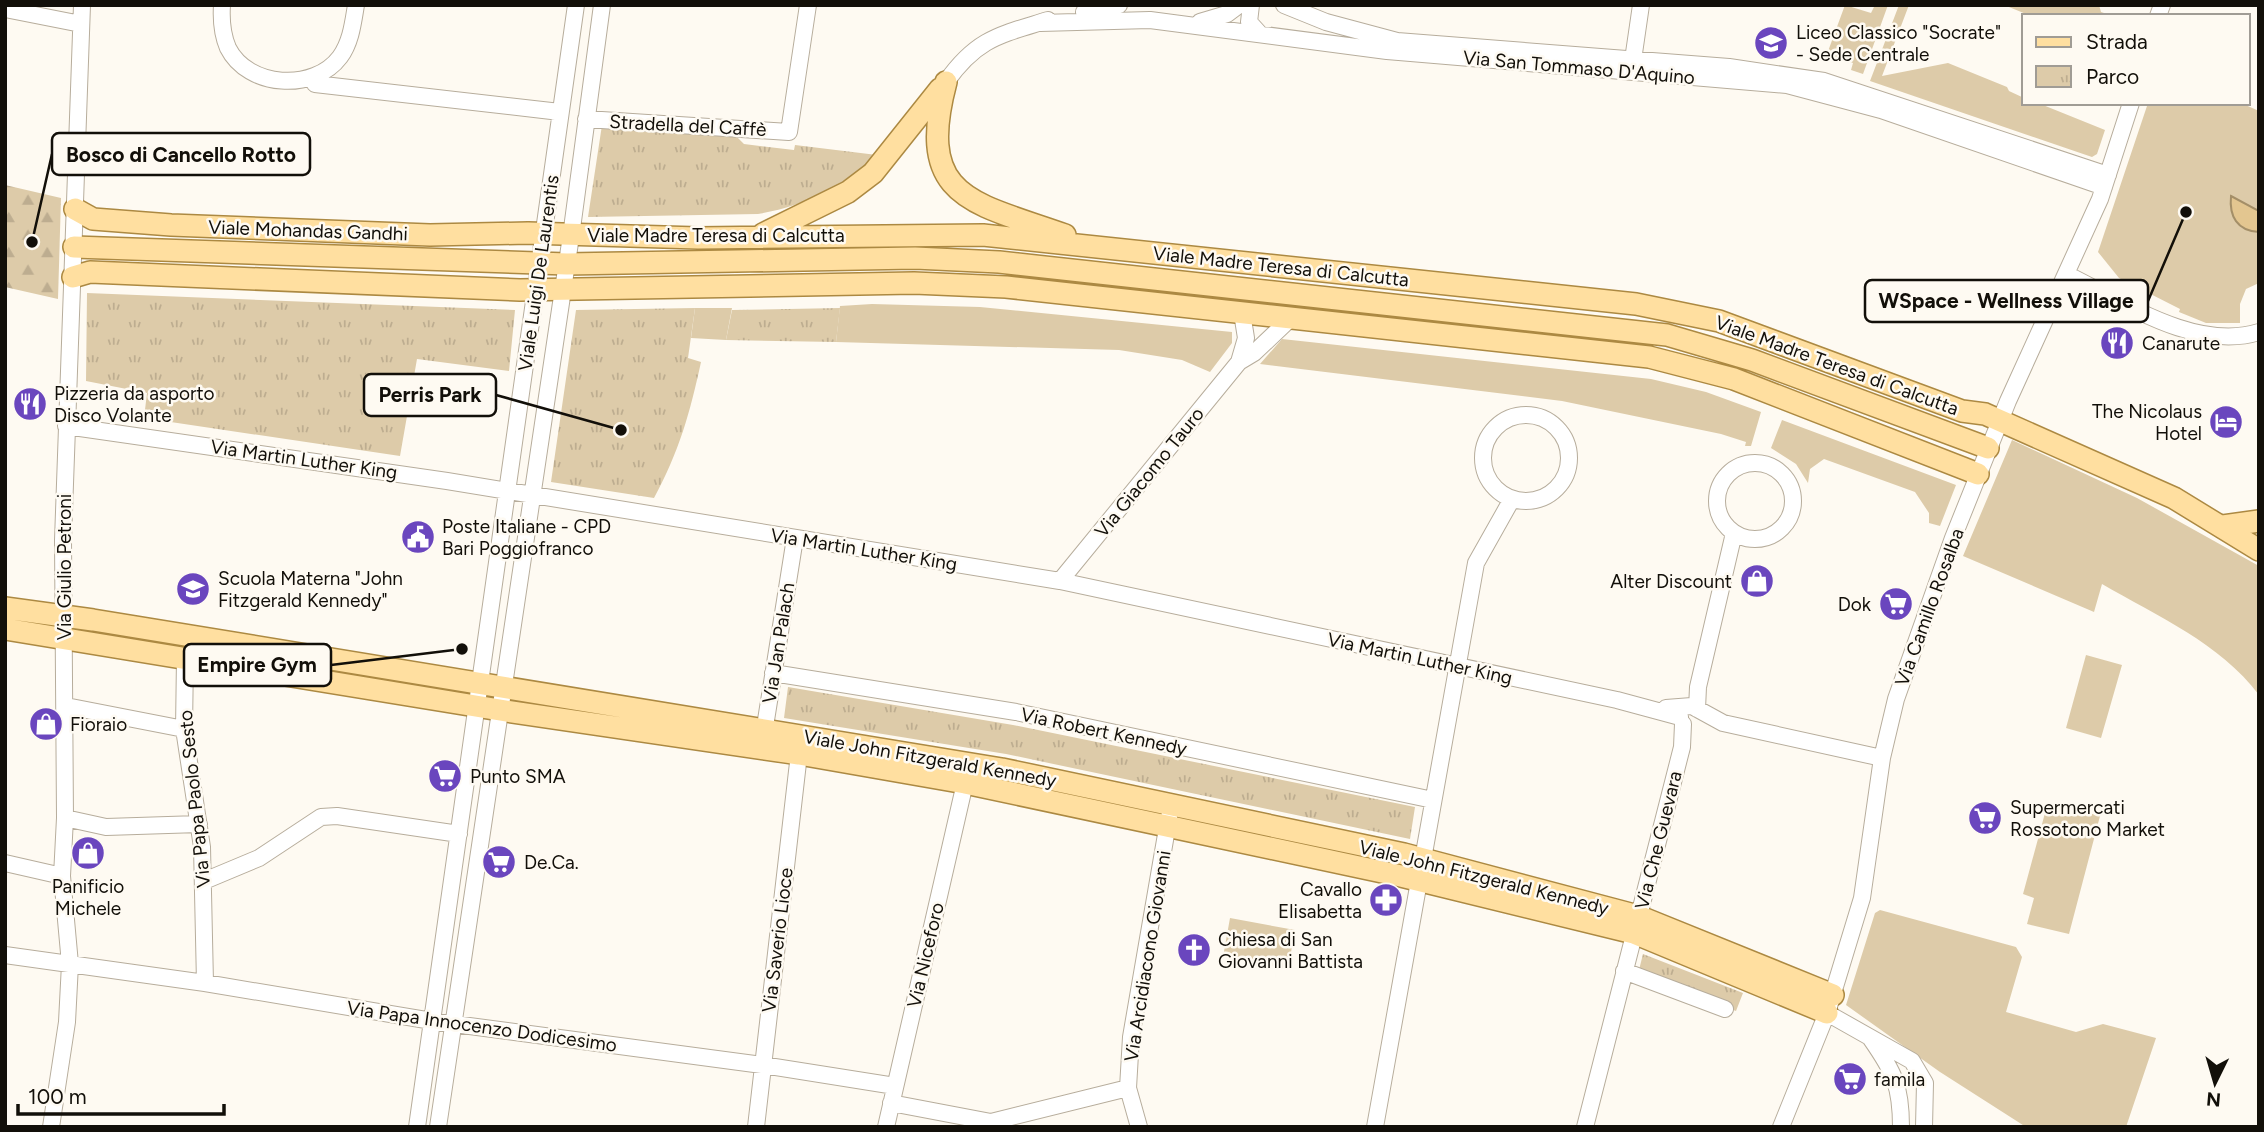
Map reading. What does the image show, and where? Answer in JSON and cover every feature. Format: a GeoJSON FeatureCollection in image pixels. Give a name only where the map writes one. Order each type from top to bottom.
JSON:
{"type":"FeatureCollection","features":[{"type":"Feature","properties":{"kind":"main road"},"geometry":{"type":"LineString","coordinates":[[757,237],[848,192],[873,173],[946,82]]}},
{"type":"Feature","properties":{"kind":"main road"},"geometry":{"type":"LineString","coordinates":[[946,82],[937,115],[936,142],[943,170],[951,183],[978,204],[997,214],[1094,246]]}},
{"type":"Feature","properties":{"kind":"main road","name":"Viale Mohandas Gandhi"},"geometry":{"type":"LineString","coordinates":[[75,209],[93,219],[170,225],[429,235],[543,235]]}},
{"type":"Feature","properties":{"kind":"main road"},"geometry":{"type":"LineString","coordinates":[[170,225],[196,251]]}},
{"type":"Feature","properties":{"kind":"main road","name":"Viale Madre Teresa di Calcutta"},"geometry":{"type":"LineString","coordinates":[[543,235],[983,235],[1671,310],[1720,321],[1962,411],[2000,419],[2174,498],[2259,550]]}},
{"type":"Feature","properties":{"kind":"main road"},"geometry":{"type":"LineString","coordinates":[[685,262],[698,237]]}},
{"type":"Feature","properties":{"kind":"main road","name":"Viale Mohandas Gandhi"},"geometry":{"type":"LineString","coordinates":[[74,247],[540,263]]}},
{"type":"Feature","properties":{"kind":"main road"},"geometry":{"type":"LineString","coordinates":[[386,282],[402,258]]}},
{"type":"Feature","properties":{"kind":"main road","name":"Viale Madre Teresa di Calcutta"},"geometry":{"type":"LineString","coordinates":[[540,263],[915,258],[999,262],[1627,329],[1710,345],[1988,448]]}},
{"type":"Feature","properties":{"kind":"main road"},"geometry":{"type":"LineString","coordinates":[[73,277],[90,272],[535,290],[965,284],[1649,356],[1734,379],[1978,474]]}},
{"type":"Feature","properties":{"kind":"main road"},"geometry":{"type":"LineString","coordinates":[[1825,416],[1861,400]]}},
{"type":"Feature","properties":{"kind":"main road"},"geometry":{"type":"LineString","coordinates":[[2223,526],[2259,522]]}},
{"type":"Feature","properties":{"kind":"main road","name":"Viale John Fitzgerald Kennedy"},"geometry":{"type":"LineString","coordinates":[[5,608],[63,615],[505,687],[763,739],[799,754],[965,783],[1167,826],[1421,870]]}},
{"type":"Feature","properties":{"kind":"main road","name":"Viale John Fitzgerald Kennedy"},"geometry":{"type":"LineString","coordinates":[[5,629],[500,710],[980,765],[1171,804],[1636,925],[1830,1004]]}},
{"type":"Feature","properties":{"kind":"street","name":"Via Giulio Petroni"},"geometry":{"type":"LineString","coordinates":[[51,1127],[66,1022],[70,964],[62,876],[66,706],[63,615],[66,426],[82,5]]}},
{"type":"Feature","properties":{"kind":"street"},"geometry":{"type":"LineString","coordinates":[[222,5],[223,34],[229,50],[240,63],[257,74],[292,81],[324,72],[339,58],[352,31],[356,5]]}},
{"type":"Feature","properties":{"kind":"street","name":"Viale Luigi De Laurentis"},"geometry":{"type":"LineString","coordinates":[[417,1127],[576,5]]}},
{"type":"Feature","properties":{"kind":"street","name":"Viale Luigi De Laurentis"},"geometry":{"type":"LineString","coordinates":[[438,1127],[567,264],[602,5]]}},
{"type":"Feature","properties":{"kind":"street","name":"Stradella del Caffè"},"geometry":{"type":"LineString","coordinates":[[586,119],[789,132],[808,5]]}},
{"type":"Feature","properties":{"kind":"street"},"geometry":{"type":"LineString","coordinates":[[946,82],[958,65],[981,43],[1006,31],[1070,13],[1119,5]]}},
{"type":"Feature","properties":{"kind":"street"},"geometry":{"type":"LineString","coordinates":[[1200,5],[1228,29]]}},
{"type":"Feature","properties":{"kind":"street"},"geometry":{"type":"LineString","coordinates":[[1187,24],[1214,19],[1239,5]]}},
{"type":"Feature","properties":{"kind":"street"},"geometry":{"type":"LineString","coordinates":[[1251,5],[1249,22],[1259,33]]}},
{"type":"Feature","properties":{"kind":"street"},"geometry":{"type":"LineString","coordinates":[[1633,60],[1641,5]]}},
{"type":"Feature","properties":{"kind":"street","name":"Via San Tommaso D'Aquino"},"geometry":{"type":"LineString","coordinates":[[1284,6],[1326,22],[1397,41],[1729,67],[1824,81],[2106,181]]}},
{"type":"Feature","properties":{"kind":"street"},"geometry":{"type":"LineString","coordinates":[[5,9],[81,24]]}},
{"type":"Feature","properties":{"kind":"street","name":"Via San Tommaso D'Aquino"},"geometry":{"type":"LineString","coordinates":[[1040,23],[1126,19],[1187,24],[1387,51],[1787,85],[1881,110],[2067,167]]}},
{"type":"Feature","properties":{"kind":"street"},"geometry":{"type":"LineString","coordinates":[[315,84],[561,112]]}},
{"type":"Feature","properties":{"kind":"street","name":"Via Camillo Rosalba"},"geometry":{"type":"LineString","coordinates":[[1781,1127],[1830,1004],[1862,898],[1882,758],[1896,698],[1988,448],[2106,181],[2130,105]]}},
{"type":"Feature","properties":{"kind":"street"},"geometry":{"type":"LineString","coordinates":[[2066,274],[2187,331],[2213,338],[2259,332]]}},
{"type":"Feature","properties":{"kind":"street","name":"Via Giacomo Tauro"},"geometry":{"type":"LineString","coordinates":[[1060,581],[1238,362],[1246,338],[1242,313]]}},
{"type":"Feature","properties":{"kind":"street","name":"Via Giacomo Tauro"},"geometry":{"type":"LineString","coordinates":[[1238,362],[1254,353],[1291,318]]}},
{"type":"Feature","properties":{"kind":"street"},"geometry":{"type":"LineString","coordinates":[[1536,415],[1550,421],[1566,440],[1570,458],[1564,480],[1546,497],[1532,501],[1512,499],[1489,481],[1484,471],[1483,448],[1491,431],[1502,421],[1512,416],[1536,415]]}},
{"type":"Feature","properties":{"kind":"street","name":"Via Martin Luther King"},"geometry":{"type":"LineString","coordinates":[[66,426],[506,491],[1060,581],[1882,758]]}},
{"type":"Feature","properties":{"kind":"street"},"geometry":{"type":"LineString","coordinates":[[1762,463],[1775,468],[1792,490],[1794,501],[1787,523],[1778,532],[1763,539],[1749,539],[1734,533],[1720,516],[1717,504],[1723,481],[1741,465],[1762,463]]}},
{"type":"Feature","properties":{"kind":"street"},"geometry":{"type":"LineString","coordinates":[[1375,1127],[1476,563],[1512,499]]}},
{"type":"Feature","properties":{"kind":"street","name":"Via Che Guevara"},"geometry":{"type":"LineString","coordinates":[[1585,1127],[1698,687],[1734,533]]}},
{"type":"Feature","properties":{"kind":"street","name":"Via Jan Palach"},"geometry":{"type":"LineString","coordinates":[[763,739],[795,538]]}},
{"type":"Feature","properties":{"kind":"street","name":"Via Papa Paolo Sesto"},"geometry":{"type":"LineString","coordinates":[[185,658],[184,729],[199,824],[204,881],[205,983]]}},
{"type":"Feature","properties":{"kind":"street","name":"Via Robert Kennedy"},"geometry":{"type":"LineString","coordinates":[[773,673],[1016,712],[1433,800]]}},
{"type":"Feature","properties":{"kind":"street"},"geometry":{"type":"LineString","coordinates":[[66,706],[184,729]]}},
{"type":"Feature","properties":{"kind":"street","name":"Via Saverio Lioce"},"geometry":{"type":"LineString","coordinates":[[757,1127],[799,754]]}},
{"type":"Feature","properties":{"kind":"street","name":"Via Niceforo"},"geometry":{"type":"LineString","coordinates":[[886,1127],[965,783]]}},
{"type":"Feature","properties":{"kind":"street","name":"Via Arcidiacono Giovanni"},"geometry":{"type":"LineString","coordinates":[[1139,1127],[1128,1088],[1131,1037],[1171,804]]}},
{"type":"Feature","properties":{"kind":"street"},"geometry":{"type":"LineString","coordinates":[[204,881],[259,858],[321,817],[459,834]]}},
{"type":"Feature","properties":{"kind":"street"},"geometry":{"type":"LineString","coordinates":[[65,818],[106,827],[199,824]]}},
{"type":"Feature","properties":{"kind":"street"},"geometry":{"type":"LineString","coordinates":[[5,863],[62,876]]}},
{"type":"Feature","properties":{"kind":"street","name":"Via Papa Innocenzo Dodicesimo"},"geometry":{"type":"LineString","coordinates":[[5,955],[205,983],[432,1021],[762,1065],[895,1086]]}},
{"type":"Feature","properties":{"kind":"street"},"geometry":{"type":"LineString","coordinates":[[1624,971],[1725,1009]]}},
{"type":"Feature","properties":{"kind":"street"},"geometry":{"type":"LineString","coordinates":[[1830,1004],[1871,1039],[1912,1061],[1923,1074],[1924,1127]]}},
{"type":"Feature","properties":{"kind":"street"},"geometry":{"type":"LineString","coordinates":[[1871,1039],[1895,1074],[1901,1102],[1901,1127]]}},
{"type":"Feature","properties":{"kind":"street"},"geometry":{"type":"LineString","coordinates":[[891,1103],[992,1125],[1128,1088]]}},
{"type":"Feature","properties":{"kind":"green space"},"geometry":{"type":"Polygon","coordinates":[[[1845,5],[1871,13],[1875,5],[1888,5],[1863,74],[1851,70],[1853,63],[1827,54],[1845,5]]]}},
{"type":"Feature","properties":{"kind":"green space"},"geometry":{"type":"Polygon","coordinates":[[[1899,5],[1909,5],[1882,76],[1948,63],[2007,87],[2009,91],[2022,97],[2022,105],[2043,105],[2105,130],[2097,154],[2092,157],[1870,81],[1899,5]]]}},
{"type":"Feature","properties":{"kind":"green space"},"geometry":{"type":"Polygon","coordinates":[[[2004,5],[2099,5],[2101,12],[2107,14],[2026,14],[2004,5]]]}},
{"type":"Feature","properties":{"kind":"green space"},"geometry":{"type":"Polygon","coordinates":[[[2147,105],[2246,105],[2259,111],[2259,283],[2246,289],[2240,304],[2240,323],[2206,323],[2179,312],[2180,309],[2119,278],[2098,252],[2147,105]]]}},
{"type":"Feature","properties":{"kind":"green space"},"geometry":{"type":"Polygon","coordinates":[[[602,125],[732,132],[744,144],[794,150],[795,145],[877,155],[850,177],[822,194],[792,206],[758,214],[588,217],[602,125]]]}},
{"type":"Feature","properties":{"kind":"green space"},"geometry":{"type":"Polygon","coordinates":[[[5,185],[61,198],[58,299],[5,287],[5,185]]]}},
{"type":"Feature","properties":{"kind":"green space"},"geometry":{"type":"Polygon","coordinates":[[[87,293],[515,310],[509,371],[417,359],[400,456],[144,418],[147,393],[86,381],[87,293]]]}},
{"type":"Feature","properties":{"kind":"green space"},"geometry":{"type":"Polygon","coordinates":[[[872,304],[980,307],[1232,332],[1232,343],[1210,372],[1182,360],[1119,350],[836,342],[840,306],[872,304]]]}},
{"type":"Feature","properties":{"kind":"green space"},"geometry":{"type":"Polygon","coordinates":[[[695,308],[732,308],[726,340],[691,338],[695,308]]]}},
{"type":"Feature","properties":{"kind":"green space"},"geometry":{"type":"Polygon","coordinates":[[[695,308],[688,358],[701,362],[683,432],[654,498],[551,482],[576,310],[695,308]]]}},
{"type":"Feature","properties":{"kind":"green space"},"geometry":{"type":"Polygon","coordinates":[[[840,308],[836,342],[726,340],[732,310],[840,308]]]}},
{"type":"Feature","properties":{"kind":"green space"},"geometry":{"type":"Polygon","coordinates":[[[1282,339],[1651,379],[1706,392],[1761,412],[1751,446],[1745,446],[1746,442],[1721,434],[1562,401],[1260,364],[1282,339]]]}},
{"type":"Feature","properties":{"kind":"green space"},"geometry":{"type":"Polygon","coordinates":[[[1782,420],[1956,485],[1940,526],[1929,523],[1929,513],[1915,492],[1824,459],[1810,469],[1808,483],[1796,464],[1771,448],[1782,420]]]}},
{"type":"Feature","properties":{"kind":"green space"},"geometry":{"type":"Polygon","coordinates":[[[2012,440],[2137,498],[2259,566],[2259,695],[2226,660],[2207,645],[2102,584],[2094,612],[1963,556],[2012,440]]]}},
{"type":"Feature","properties":{"kind":"green space"},"geometry":{"type":"Polygon","coordinates":[[[2086,655],[2122,665],[2101,738],[2066,728],[2086,655]]]}},
{"type":"Feature","properties":{"kind":"green space"},"geometry":{"type":"Polygon","coordinates":[[[788,687],[1013,725],[1415,807],[1410,839],[1006,754],[784,718],[788,687]]]}},
{"type":"Feature","properties":{"kind":"green space"},"geometry":{"type":"Polygon","coordinates":[[[2048,802],[2100,816],[2069,934],[2027,924],[2034,898],[2023,894],[2048,802]]]}},
{"type":"Feature","properties":{"kind":"green space"},"geometry":{"type":"Polygon","coordinates":[[[1880,910],[2016,947],[2022,957],[2006,1012],[2076,1032],[2103,1024],[2156,1038],[2126,1127],[2026,1127],[1940,1072],[1846,1005],[1875,913],[1880,910]]]}},
{"type":"Feature","properties":{"kind":"green space"},"geometry":{"type":"Polygon","coordinates":[[[1230,918],[1295,930],[1288,969],[1223,957],[1230,918]]]}},
{"type":"Feature","properties":{"kind":"green space"},"geometry":{"type":"Polygon","coordinates":[[[1643,954],[1743,993],[1736,1011],[1638,974],[1643,954]]]}},
{"type":"Feature","properties":{"kind":"shaded area"},"geometry":{"type":"Polygon","coordinates":[[[2231,196],[2259,211],[2259,232],[2245,229],[2236,221],[2231,210],[2231,196]]]}},
{"type":"Feature","properties":{"kind":"place","name":"Liceo Classico \"Socrate\" - Sede Centrale"},"geometry":{"type":"Point","coordinates":[1771,43]}},
{"type":"Feature","properties":{"kind":"place","name":"WSpace - Wellness Village"},"geometry":{"type":"Point","coordinates":[2186,212]}},
{"type":"Feature","properties":{"kind":"place","name":"Bosco di Cancello Rotto"},"geometry":{"type":"Point","coordinates":[32,242]}},
{"type":"Feature","properties":{"kind":"place","name":"Canarute"},"geometry":{"type":"Point","coordinates":[2117,343]}},
{"type":"Feature","properties":{"kind":"place","name":"Pizzeria da asporto Disco Volante"},"geometry":{"type":"Point","coordinates":[30,404]}},
{"type":"Feature","properties":{"kind":"place","name":"The Nicolaus Hotel"},"geometry":{"type":"Point","coordinates":[2226,422]}},
{"type":"Feature","properties":{"kind":"place","name":"Perris Park"},"geometry":{"type":"Point","coordinates":[621,430]}},
{"type":"Feature","properties":{"kind":"place","name":"Poste Italiane - CPD Bari Poggiofranco"},"geometry":{"type":"Point","coordinates":[418,537]}},
{"type":"Feature","properties":{"kind":"place","name":"Alter Discount"},"geometry":{"type":"Point","coordinates":[1757,581]}},
{"type":"Feature","properties":{"kind":"place","name":"Scuola Materna \"John Fitzgerald Kennedy\""},"geometry":{"type":"Point","coordinates":[193,589]}},
{"type":"Feature","properties":{"kind":"place","name":"Dok"},"geometry":{"type":"Point","coordinates":[1896,604]}},
{"type":"Feature","properties":{"kind":"place","name":"Empire Gym"},"geometry":{"type":"Point","coordinates":[462,649]}},
{"type":"Feature","properties":{"kind":"place","name":"Fioraio"},"geometry":{"type":"Point","coordinates":[46,724]}},
{"type":"Feature","properties":{"kind":"place","name":"Punto SMA"},"geometry":{"type":"Point","coordinates":[445,776]}},
{"type":"Feature","properties":{"kind":"place","name":"Supermercati Rossotono Market"},"geometry":{"type":"Point","coordinates":[1985,818]}},
{"type":"Feature","properties":{"kind":"place","name":"Panificio Michele"},"geometry":{"type":"Point","coordinates":[88,853]}},
{"type":"Feature","properties":{"kind":"place","name":"De.Ca."},"geometry":{"type":"Point","coordinates":[499,862]}},
{"type":"Feature","properties":{"kind":"place","name":"Cavallo Elisabetta"},"geometry":{"type":"Point","coordinates":[1386,900]}},
{"type":"Feature","properties":{"kind":"place","name":"Chiesa di San Giovanni Battista"},"geometry":{"type":"Point","coordinates":[1194,950]}},
{"type":"Feature","properties":{"kind":"place","name":"famila"},"geometry":{"type":"Point","coordinates":[1850,1079]}}]}
